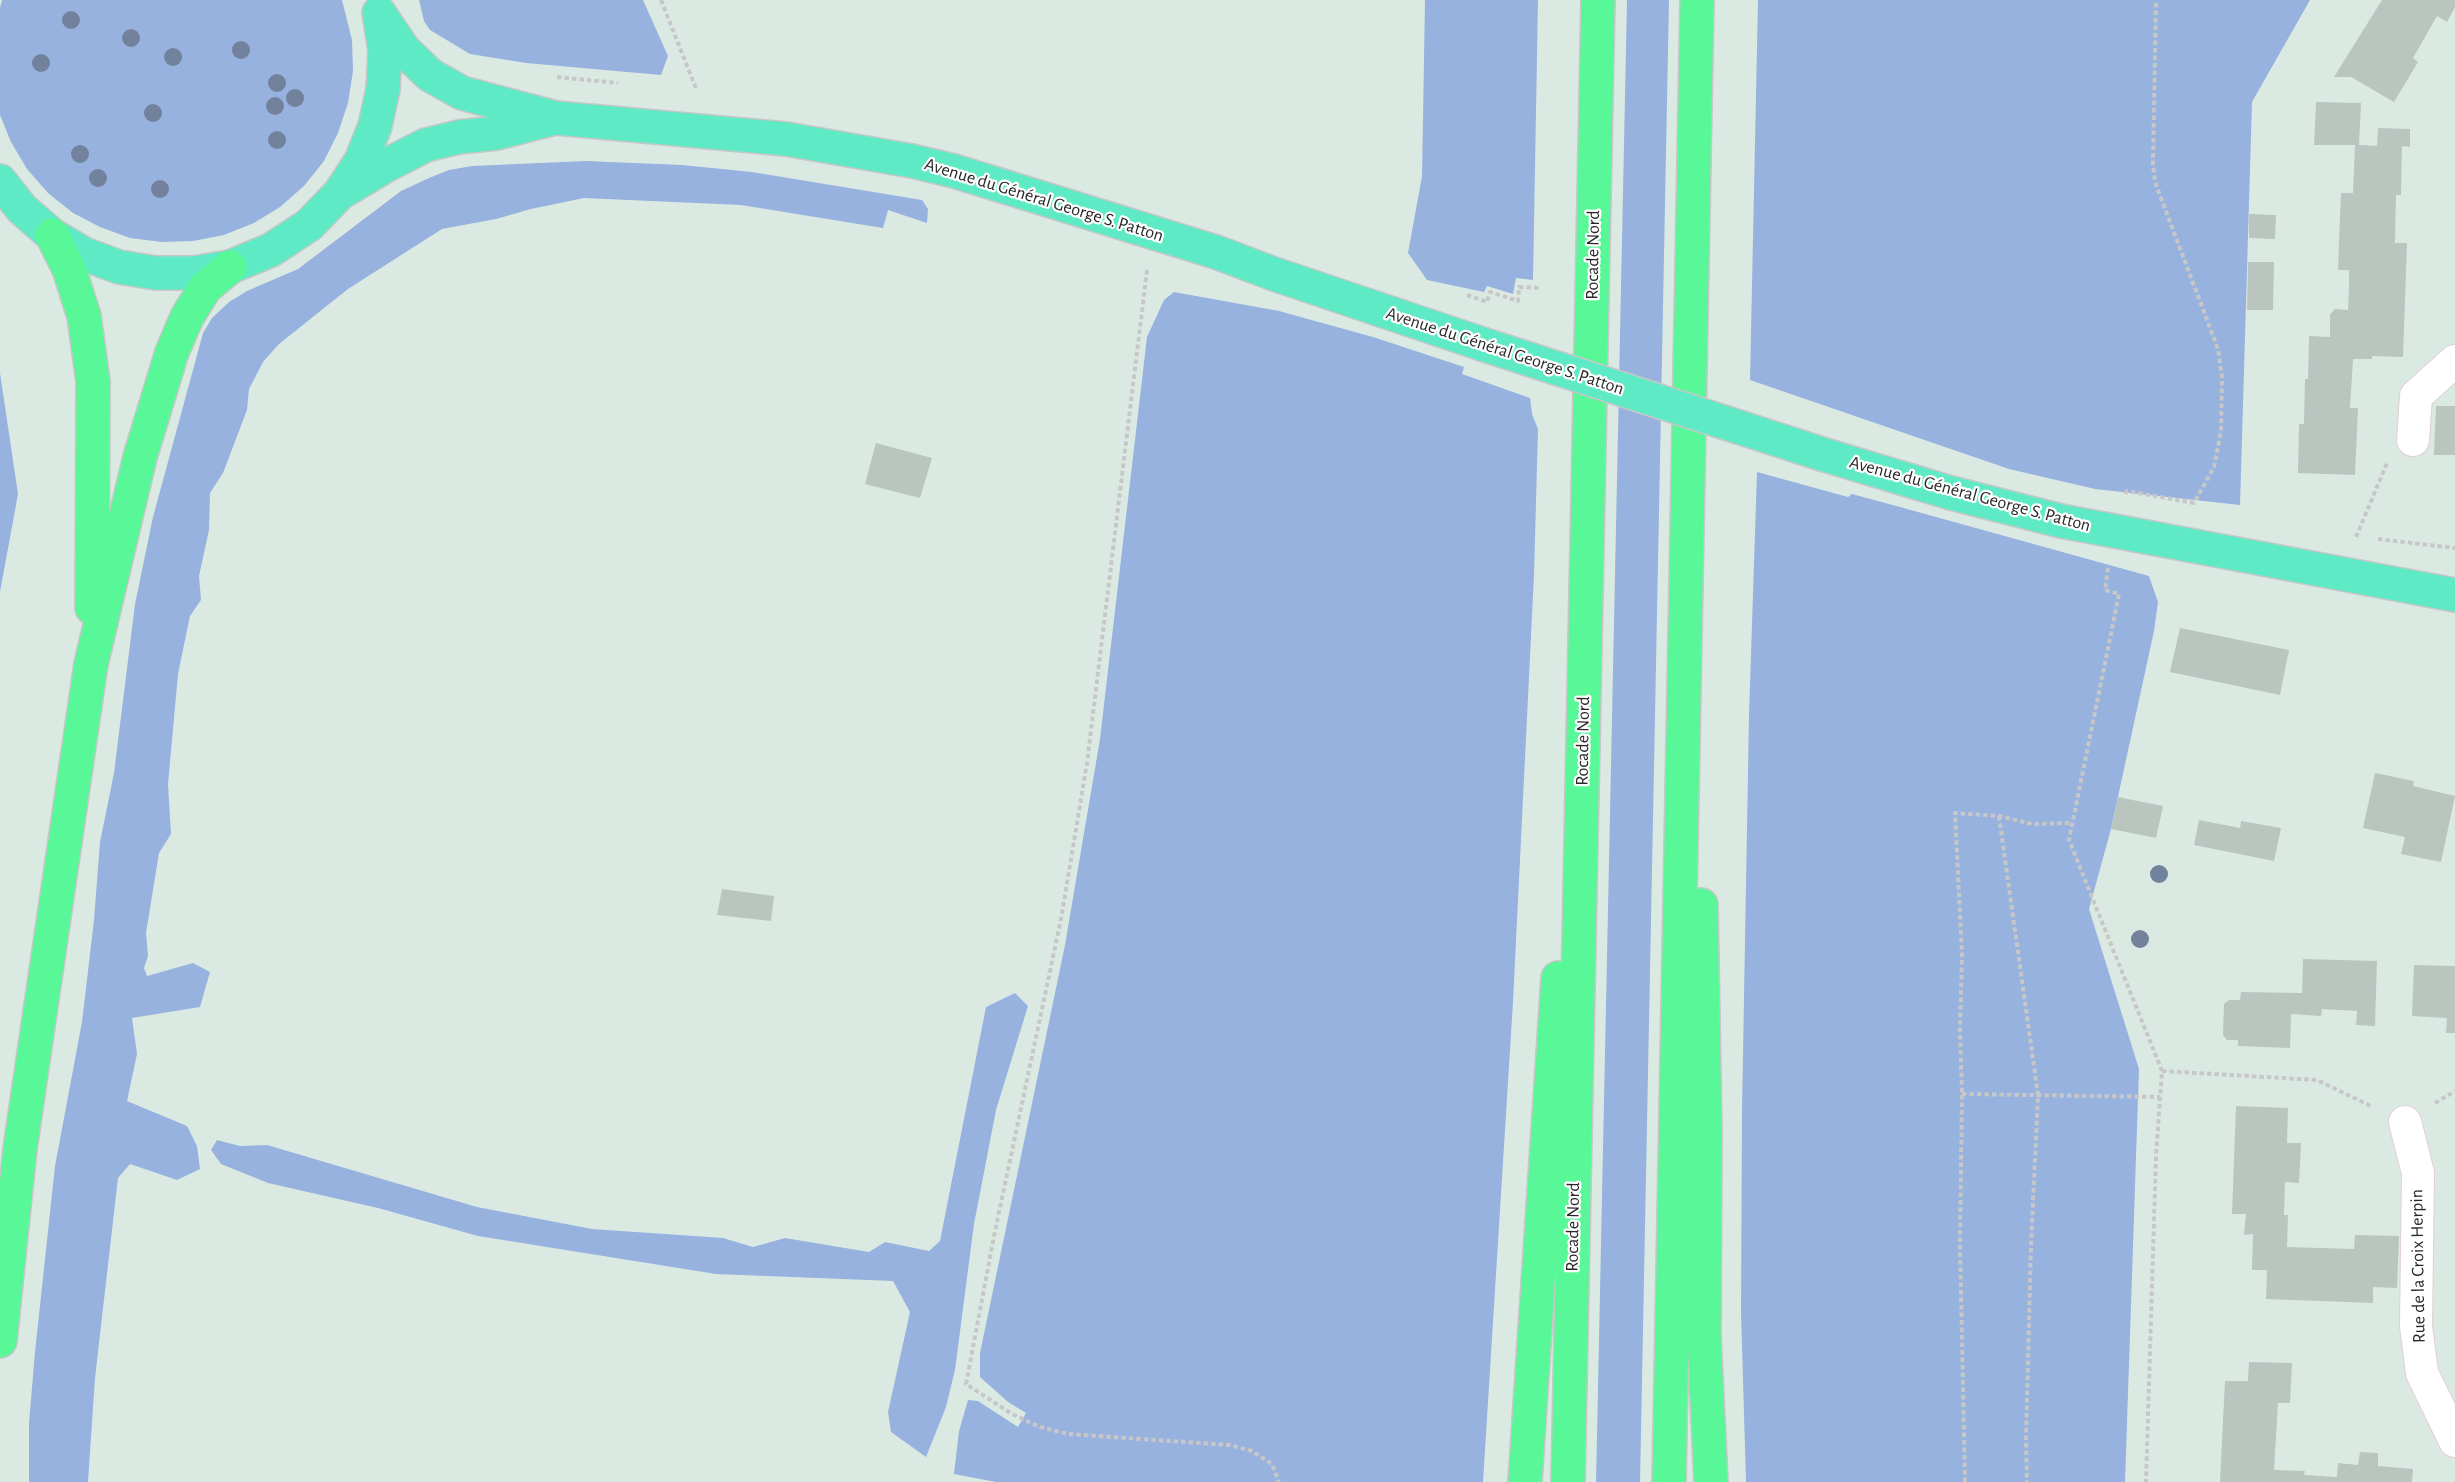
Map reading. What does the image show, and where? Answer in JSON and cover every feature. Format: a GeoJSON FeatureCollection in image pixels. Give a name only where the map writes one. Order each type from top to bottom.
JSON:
{"type":"FeatureCollection","features":[{"type":"Feature","properties":{"kind":"highway","name":"Rocade Nord"},"geometry":{"type":"LineString","coordinates":[[1568,1482],[1598,0]]}},
{"type":"Feature","properties":{"kind":"highway"},"geometry":{"type":"LineString","coordinates":[[1669,1482],[1697,0]]}},
{"type":"Feature","properties":{"kind":"highway"},"geometry":{"type":"LineString","coordinates":[[52,235],[69,269],[84,316],[93,381],[91,664]]}},
{"type":"Feature","properties":{"kind":"highway"},"geometry":{"type":"LineString","coordinates":[[0,1341],[20,1149],[91,664],[140,457],[172,352],[187,317],[206,288],[230,267]]}},
{"type":"Feature","properties":{"kind":"highway"},"geometry":{"type":"LineString","coordinates":[[1691,307],[1705,1135],[1704,1337],[1711,1482]]}},
{"type":"Feature","properties":{"kind":"highway"},"geometry":{"type":"LineString","coordinates":[[1526,1482],[1588,537]]}},
{"type":"Feature","properties":{"kind":"main road","name":"Avenue du Général George S. Patton"},"geometry":{"type":"LineString","coordinates":[[377,7],[404,50],[430,75],[462,93],[556,118],[786,139],[877,154],[954,171],[1153,231],[1482,344],[1951,494],[2112,532],[2455,595]]}},
{"type":"Feature","properties":{"kind":"main road"},"geometry":{"type":"LineString","coordinates":[[0,181],[22,209],[52,235],[84,254],[128,268],[156,273],[193,273],[230,267],[272,250],[309,225],[340,193],[361,161],[377,117],[383,89],[385,51],[377,7]]}},
{"type":"Feature","properties":{"kind":"main road","name":"Avenue du Général George S. Patton"},"geometry":{"type":"LineString","coordinates":[[340,193],[426,145],[459,137],[497,133],[556,118]]}},
{"type":"Feature","properties":{"kind":"street"},"geometry":{"type":"LineString","coordinates":[[2413,432],[2415,396],[2455,361]]}},
{"type":"Feature","properties":{"kind":"street","name":"Rue de la Croix Herpin"},"geometry":{"type":"LineString","coordinates":[[2404,1122],[2418,1173],[2416,1326],[2422,1373],[2455,1441]]}},
{"type":"Feature","properties":{"kind":"path"},"geometry":{"type":"LineString","coordinates":[[661,0],[697,91]]}},
{"type":"Feature","properties":{"kind":"path"},"geometry":{"type":"LineString","coordinates":[[2123,496],[2127,491],[2194,503],[2214,467],[2221,431],[2222,377],[2218,349],[2155,182],[2153,164],[2156,0]]}},
{"type":"Feature","properties":{"kind":"path"},"geometry":{"type":"LineString","coordinates":[[1153,231],[1083,785],[1061,919],[994,1236],[966,1384],[1012,1414],[1040,1427],[1068,1434],[1230,1445],[1251,1451],[1272,1464],[1279,1482]]}},
{"type":"Feature","properties":{"kind":"path"},"geometry":{"type":"LineString","coordinates":[[1467,295],[1487,302],[1490,292],[1518,301],[1518,287],[1541,288]]}},
{"type":"Feature","properties":{"kind":"path"},"geometry":{"type":"LineString","coordinates":[[2356,537],[2394,447],[2413,432]]}},
{"type":"Feature","properties":{"kind":"path"},"geometry":{"type":"LineString","coordinates":[[2112,532],[2105,590],[2119,594],[2069,840],[2162,1071],[2146,1482]]}},
{"type":"Feature","properties":{"kind":"path"},"geometry":{"type":"LineString","coordinates":[[1965,1482],[1960,1244],[1962,955],[1955,813],[1999,816],[2032,824],[2071,823]]}},
{"type":"Feature","properties":{"kind":"path"},"geometry":{"type":"LineString","coordinates":[[1999,816],[2038,1095],[2030,1291],[2027,1482]]}},
{"type":"Feature","properties":{"kind":"path"},"geometry":{"type":"LineString","coordinates":[[2162,1071],[2317,1080],[2404,1122]]}},
{"type":"Feature","properties":{"kind":"path"},"geometry":{"type":"LineString","coordinates":[[1962,1094],[2160,1097]]}},
{"type":"Feature","properties":{"kind":"shaded area"},"geometry":{"type":"Polygon","coordinates":[[[2,0],[342,0],[352,40],[353,71],[348,103],[338,133],[324,161],[304,186],[280,207],[254,223],[224,235],[193,241],[162,242],[130,238],[100,227],[73,213],[48,193],[27,169],[11,142],[0,115],[0,8],[2,0]]]}},
{"type":"Feature","properties":{"kind":"shaded area"},"geometry":{"type":"Polygon","coordinates":[[[419,0],[643,0],[668,56],[661,75],[526,63],[470,54],[430,30],[424,21],[419,0]]]}},
{"type":"Feature","properties":{"kind":"shaded area"},"geometry":{"type":"Polygon","coordinates":[[[1425,0],[1538,0],[1533,280],[1516,278],[1513,294],[1487,286],[1484,292],[1427,280],[1408,253],[1422,176],[1425,0]]]}},
{"type":"Feature","properties":{"kind":"shaded area"},"geometry":{"type":"Polygon","coordinates":[[[1627,0],[1669,0],[1640,1482],[1596,1482],[1627,0]]]}},
{"type":"Feature","properties":{"kind":"shaded area"},"geometry":{"type":"Polygon","coordinates":[[[1758,0],[2310,0],[2252,102],[2240,505],[2095,489],[2009,469],[1750,380],[1758,0]]]}},
{"type":"Feature","properties":{"kind":"shaded area"},"geometry":{"type":"Polygon","coordinates":[[[586,161],[682,165],[752,172],[922,200],[928,209],[927,223],[888,210],[883,228],[741,205],[584,198],[531,209],[496,219],[442,229],[348,289],[279,344],[263,362],[249,389],[247,410],[223,473],[210,493],[209,530],[199,576],[201,600],[190,616],[178,674],[168,784],[171,834],[159,853],[146,933],[148,956],[144,968],[147,976],[193,963],[210,972],[200,1007],[132,1018],[137,1054],[127,1101],[187,1126],[197,1146],[200,1169],[177,1180],[130,1164],[118,1178],[95,1378],[88,1482],[29,1482],[29,1423],[55,1166],[82,1022],[100,842],[114,773],[135,604],[153,517],[203,333],[212,318],[229,302],[247,291],[298,269],[401,191],[429,178],[449,170],[472,166],[586,161]]]}},
{"type":"Feature","properties":{"kind":"shaded area"},"geometry":{"type":"Polygon","coordinates":[[[1174,292],[1279,311],[1373,337],[1464,367],[1462,374],[1530,398],[1532,414],[1538,429],[1534,575],[1513,1002],[1483,1482],[996,1482],[954,1474],[959,1431],[968,1400],[978,1401],[1018,1427],[1026,1413],[1008,1402],[980,1377],[980,1353],[1065,945],[1100,739],[1147,337],[1164,300],[1174,292]]]}},
{"type":"Feature","properties":{"kind":"shaded area"},"geometry":{"type":"Polygon","coordinates":[[[0,373],[18,494],[0,592],[0,373]]]}},
{"type":"Feature","properties":{"kind":"shaded area"},"geometry":{"type":"Polygon","coordinates":[[[1757,472],[1848,497],[1852,494],[2149,576],[2158,602],[2154,631],[2111,829],[2089,909],[2139,1069],[2125,1482],[1746,1482],[1741,1313],[1742,1110],[1749,715],[1757,472]]]}},
{"type":"Feature","properties":{"kind":"shaded area"},"geometry":{"type":"Polygon","coordinates":[[[1015,993],[1028,1006],[996,1110],[974,1224],[955,1370],[946,1407],[926,1457],[891,1432],[888,1412],[910,1312],[893,1281],[716,1274],[478,1236],[378,1208],[268,1183],[221,1164],[211,1150],[217,1140],[240,1146],[267,1145],[477,1207],[592,1229],[723,1238],[753,1247],[785,1238],[869,1252],[885,1242],[929,1251],[940,1241],[986,1007],[1015,993]]]}},
{"type":"Feature","properties":{"kind":"building"},"geometry":{"type":"Polygon","coordinates":[[[2382,0],[2455,0],[2455,7],[2447,22],[2437,16],[2413,58],[2418,62],[2394,102],[2351,77],[2334,77],[2382,0]]]}},
{"type":"Feature","properties":{"kind":"building"},"geometry":{"type":"Polygon","coordinates":[[[2316,102],[2361,103],[2359,145],[2377,146],[2378,128],[2410,129],[2410,147],[2402,146],[2401,195],[2396,195],[2395,243],[2407,243],[2403,357],[2372,356],[2372,359],[2353,359],[2350,408],[2358,408],[2355,475],[2298,473],[2299,424],[2304,424],[2309,336],[2330,337],[2330,314],[2335,309],[2348,310],[2349,270],[2338,270],[2341,193],[2353,193],[2355,145],[2314,145],[2316,102]]]}},
{"type":"Feature","properties":{"kind":"building"},"geometry":{"type":"Polygon","coordinates":[[[2249,214],[2276,215],[2275,239],[2249,238],[2249,214]]]}},
{"type":"Feature","properties":{"kind":"building"},"geometry":{"type":"Polygon","coordinates":[[[2248,262],[2274,262],[2273,310],[2247,310],[2248,262]]]}},
{"type":"Feature","properties":{"kind":"building"},"geometry":{"type":"Polygon","coordinates":[[[2436,406],[2455,406],[2455,455],[2434,455],[2436,406]]]}},
{"type":"Feature","properties":{"kind":"building"},"geometry":{"type":"Polygon","coordinates":[[[876,443],[932,458],[920,498],[865,484],[876,443]]]}},
{"type":"Feature","properties":{"kind":"building"},"geometry":{"type":"Polygon","coordinates":[[[2180,628],[2289,650],[2280,695],[2170,672],[2180,628]]]}},
{"type":"Feature","properties":{"kind":"building"},"geometry":{"type":"Polygon","coordinates":[[[2375,773],[2414,781],[2413,786],[2455,796],[2441,862],[2401,854],[2405,837],[2363,828],[2375,773]]]}},
{"type":"Feature","properties":{"kind":"building"},"geometry":{"type":"Polygon","coordinates":[[[2118,797],[2163,806],[2156,838],[2111,829],[2118,797]]]}},
{"type":"Feature","properties":{"kind":"building"},"geometry":{"type":"Polygon","coordinates":[[[2199,820],[2240,828],[2241,821],[2281,828],[2274,861],[2194,845],[2199,820]]]}},
{"type":"Feature","properties":{"kind":"building"},"geometry":{"type":"Polygon","coordinates":[[[722,889],[774,896],[771,921],[717,915],[722,889]]]}},
{"type":"Feature","properties":{"kind":"building"},"geometry":{"type":"Polygon","coordinates":[[[2303,959],[2377,961],[2375,1026],[2356,1025],[2357,1011],[2322,1009],[2321,1016],[2291,1014],[2290,1048],[2238,1046],[2238,1040],[2227,1040],[2223,1035],[2224,1004],[2229,1000],[2240,1000],[2241,992],[2302,993],[2303,959]]]}},
{"type":"Feature","properties":{"kind":"building"},"geometry":{"type":"Polygon","coordinates":[[[2414,965],[2455,966],[2455,1033],[2446,1033],[2447,1018],[2412,1016],[2414,965]]]}},
{"type":"Feature","properties":{"kind":"building"},"geometry":{"type":"Polygon","coordinates":[[[2236,1106],[2288,1108],[2287,1143],[2301,1143],[2299,1183],[2285,1182],[2284,1215],[2288,1215],[2287,1247],[2354,1249],[2355,1235],[2399,1236],[2397,1288],[2373,1287],[2373,1303],[2266,1299],[2267,1270],[2252,1270],[2253,1234],[2244,1235],[2246,1214],[2232,1214],[2236,1106]]]}},
{"type":"Feature","properties":{"kind":"building"},"geometry":{"type":"Polygon","coordinates":[[[2249,1362],[2292,1363],[2290,1403],[2278,1403],[2274,1470],[2305,1471],[2304,1475],[2337,1477],[2338,1463],[2358,1465],[2360,1452],[2378,1453],[2378,1466],[2413,1469],[2412,1482],[2220,1482],[2225,1381],[2248,1381],[2249,1362]]]}}]}
